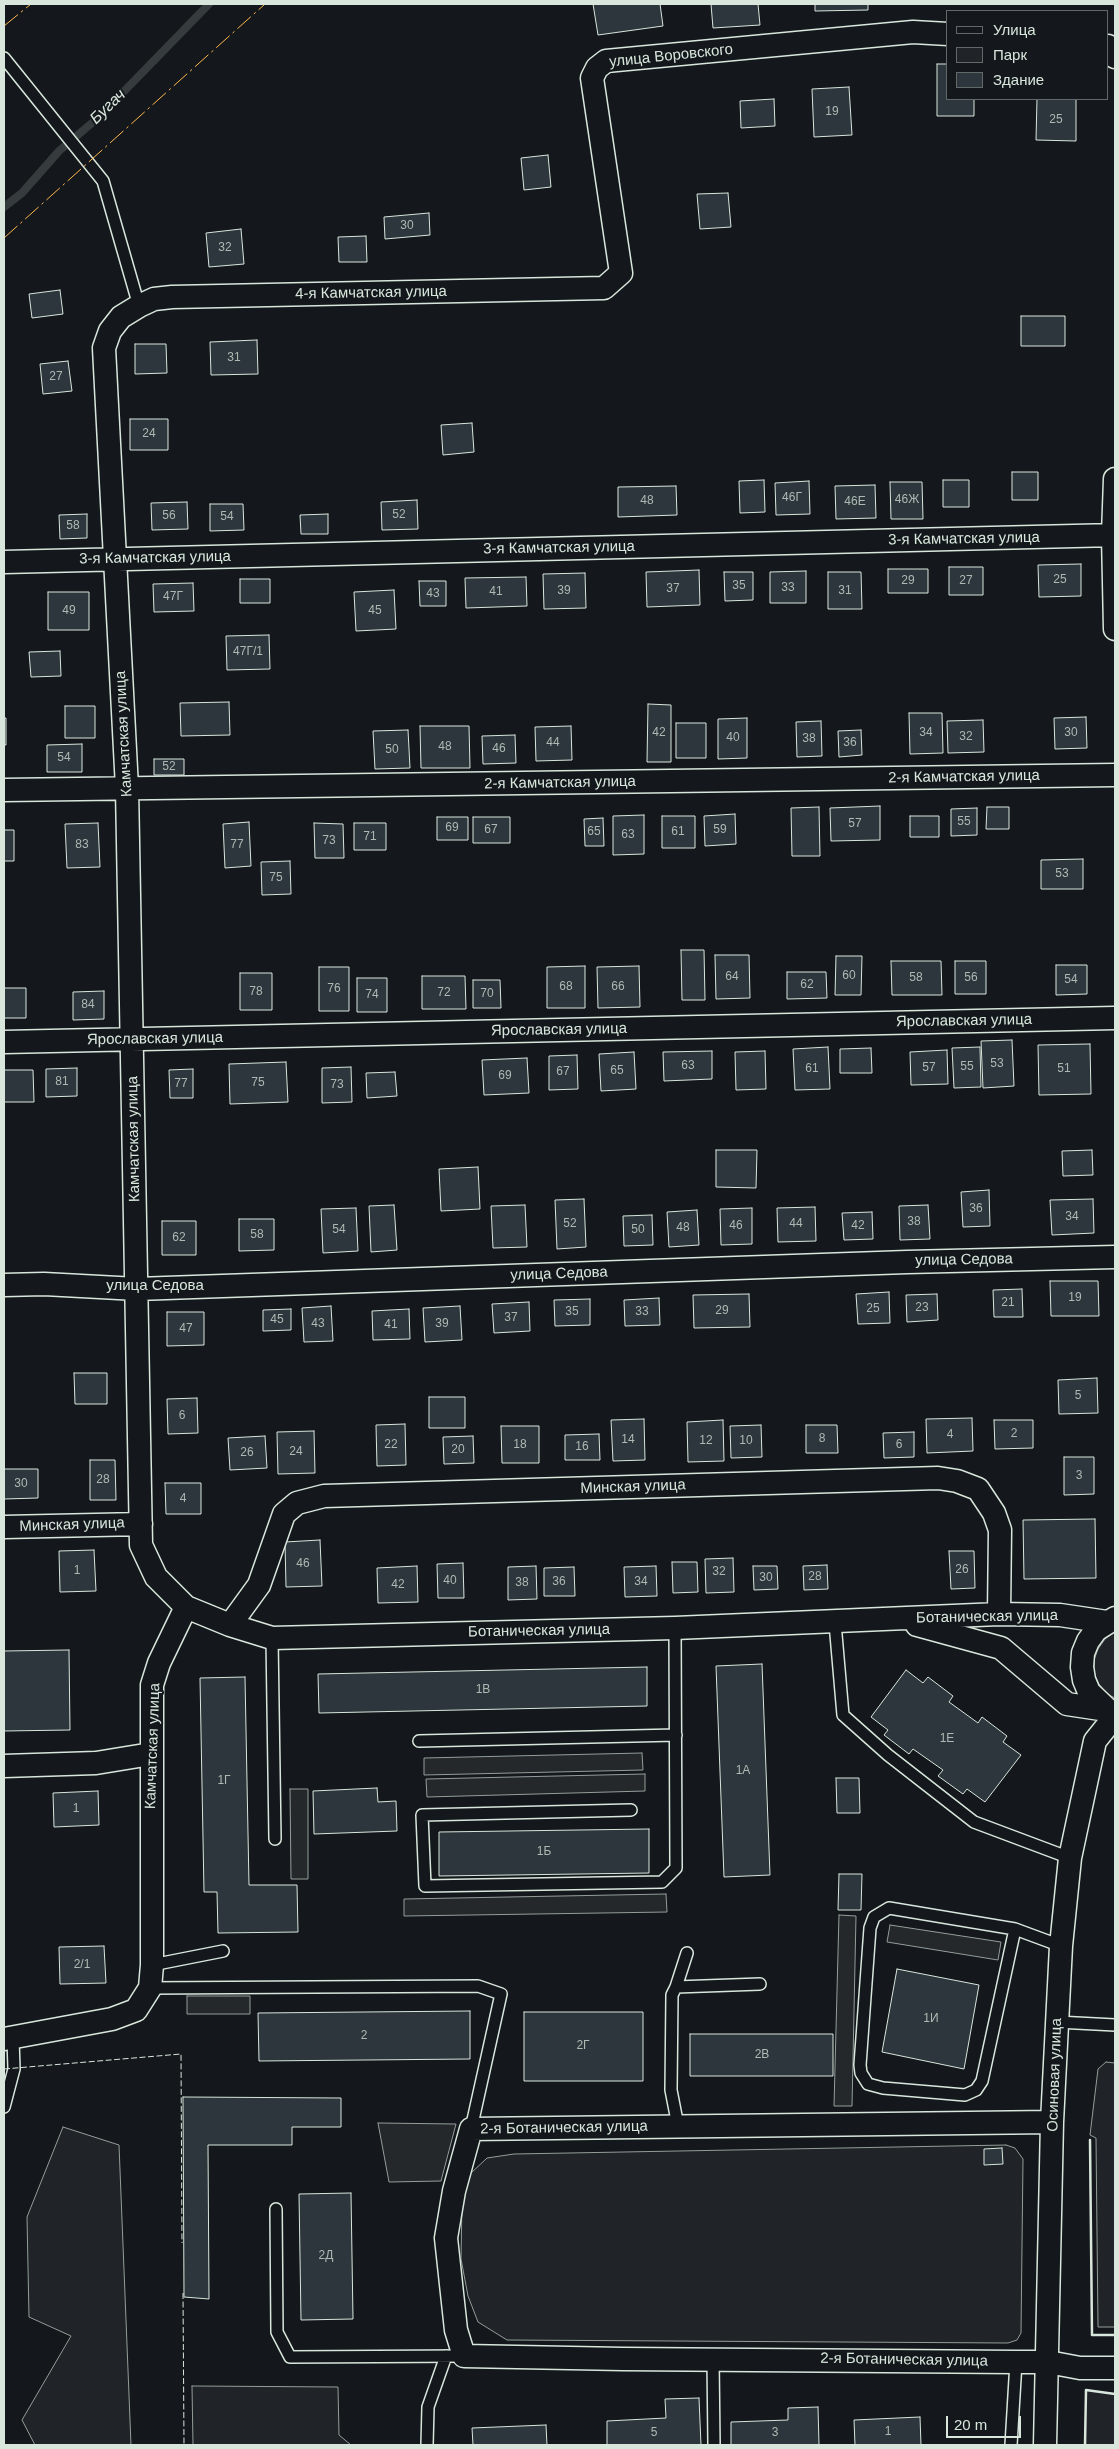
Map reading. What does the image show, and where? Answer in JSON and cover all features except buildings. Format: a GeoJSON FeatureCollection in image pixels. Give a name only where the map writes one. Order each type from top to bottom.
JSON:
{"type":"FeatureCollection","features":[{"type":"Feature","properties":{"kind":"street","name":"улица Воровского"},"geometry":{"type":"LineString","coordinates":[[604,288],[621,273],[592,78],[597,68],[606,61],[913,32],[946,34]]}},
{"type":"Feature","properties":{"kind":"street"},"geometry":{"type":"LineString","coordinates":[[1109,46],[1112,48],[1115,57]]}},
{"type":"Feature","properties":{"kind":"street","name":"4-я Камчатская улица"},"geometry":{"type":"LineString","coordinates":[[139,306],[154,299],[172,296],[604,288]]}},
{"type":"Feature","properties":{"kind":"street","name":"Камчатская улица"},"geometry":{"type":"LineString","coordinates":[[139,306],[122,316],[110,331],[104,348],[127,788],[141,1545],[156,1577],[186,1607],[159,1663],[152,1685],[150,1754],[152,1965]]}},
{"type":"Feature","properties":{"kind":"street"},"geometry":{"type":"LineString","coordinates":[[1115,478],[1115,629]]}},
{"type":"Feature","properties":{"kind":"street","name":"3-я Камчатская улица"},"geometry":{"type":"LineString","coordinates":[[4,562],[1114,535]]}},
{"type":"Feature","properties":{"kind":"street","name":"2-я Камчатская улица"},"geometry":{"type":"LineString","coordinates":[[4,790],[1115,775]]}},
{"type":"Feature","properties":{"kind":"street","name":"Ярославская улица"},"geometry":{"type":"LineString","coordinates":[[4,1042],[1115,1018]]}},
{"type":"Feature","properties":{"kind":"street","name":"улица Седова"},"geometry":{"type":"LineString","coordinates":[[4,1285],[44,1284],[137,1288],[906,1262],[1115,1257]]}},
{"type":"Feature","properties":{"kind":"street","name":"Минская улица"},"geometry":{"type":"LineString","coordinates":[[230,1625],[259,1586],[284,1514],[297,1504],[324,1496],[938,1478],[957,1481],[978,1489],[994,1513],[1000,1530],[999,1614]]}},
{"type":"Feature","properties":{"kind":"street","name":"Минская улица"},"geometry":{"type":"LineString","coordinates":[[4,1527],[141,1524]]}},
{"type":"Feature","properties":{"kind":"street","name":"Ботаническая улица"},"geometry":{"type":"LineString","coordinates":[[186,1607],[230,1625],[272,1638],[835,1623],[999,1614],[1060,1615],[1111,1620]]}},
{"type":"Feature","properties":{"kind":"street","name":"Ботаническая улица"},"geometry":{"type":"LineString","coordinates":[[897,1620],[1001,1648],[1068,1704],[1112,1713]]}},
{"type":"Feature","properties":{"kind":"street"},"geometry":{"type":"LineString","coordinates":[[1111,1620],[1096,1630],[1088,1641],[1083,1653],[1082,1667],[1084,1680],[1089,1692],[1112,1713]]}},
{"type":"Feature","properties":{"kind":"street","name":"Осиновая улица"},"geometry":{"type":"LineString","coordinates":[[1045,2445],[1052,2122],[1062,1946],[1070,1858],[1095,1741],[1112,1713]]}},
{"type":"Feature","properties":{"kind":"street"},"geometry":{"type":"LineString","coordinates":[[4,1766],[96,1763],[150,1754]]}},
{"type":"Feature","properties":{"kind":"street"},"geometry":{"type":"LineString","coordinates":[[8,2039],[112,2019],[136,2010],[150,1988],[152,1965]]}},
{"type":"Feature","properties":{"kind":"street","name":"2-я Ботаническая улица"},"geometry":{"type":"LineString","coordinates":[[1052,2122],[471,2129],[454,2191],[446,2238],[456,2330],[455,2356],[1048,2362],[1080,2368],[1115,2368]]}},
{"type":"Feature","properties":{"kind":"lane"},"geometry":{"type":"LineString","coordinates":[[4,58],[103,181],[139,306]]}},
{"type":"Feature","properties":{"kind":"lane"},"geometry":{"type":"LineString","coordinates":[[835,1623],[843,1715],[888,1755],[974,1822],[1070,1858]]}},
{"type":"Feature","properties":{"kind":"lane"},"geometry":{"type":"LineString","coordinates":[[631,1810],[422,1815],[425,1886],[662,1882],[676,1868],[675,1628]]}},
{"type":"Feature","properties":{"kind":"lane"},"geometry":{"type":"LineString","coordinates":[[272,1638],[275,1839]]}},
{"type":"Feature","properties":{"kind":"lane"},"geometry":{"type":"LineString","coordinates":[[419,1741],[676,1734]]}},
{"type":"Feature","properties":{"kind":"lane"},"geometry":{"type":"LineString","coordinates":[[1015,1928],[982,2081],[976,2090],[965,2094],[883,2088],[868,2084],[861,2073],[860,2065],[870,1928],[874,1917],[890,1908],[1015,1928],[1062,1946]]}},
{"type":"Feature","properties":{"kind":"lane"},"geometry":{"type":"LineString","coordinates":[[152,1965],[223,1951]]}},
{"type":"Feature","properties":{"kind":"lane"},"geometry":{"type":"LineString","coordinates":[[678,2126],[671,2090],[672,1995],[687,1953]]}},
{"type":"Feature","properties":{"kind":"lane"},"geometry":{"type":"LineString","coordinates":[[676,1987],[760,1984]]}},
{"type":"Feature","properties":{"kind":"lane"},"geometry":{"type":"LineString","coordinates":[[150,1988],[478,1986],[501,1994],[471,2129]]}},
{"type":"Feature","properties":{"kind":"lane"},"geometry":{"type":"LineString","coordinates":[[1057,2022],[1115,2025]]}},
{"type":"Feature","properties":{"kind":"lane"},"geometry":{"type":"LineString","coordinates":[[4,2107],[14,2069],[8,2039]]}},
{"type":"Feature","properties":{"kind":"lane"},"geometry":{"type":"LineString","coordinates":[[276,2209],[277,2332],[290,2357],[455,2356],[428,2407],[426,2445]]}},
{"type":"Feature","properties":{"kind":"lane"},"geometry":{"type":"LineString","coordinates":[[713,2358],[714,2445]]}},
{"type":"Feature","properties":{"kind":"lane"},"geometry":{"type":"LineString","coordinates":[[1011,2445],[1016,2362]]}},
{"type":"Feature","properties":{"kind":"green space"},"geometry":{"type":"Polygon","coordinates":[[[1115,1632],[1115,1698],[1107,1694],[1099,1684],[1094,1673],[1094,1660],[1098,1649],[1105,1639],[1115,1632]]]}},
{"type":"Feature","properties":{"kind":"green space"},"geometry":{"type":"Polygon","coordinates":[[[1106,2062],[1115,2063],[1115,2327],[1098,2327],[1096,2138],[1090,2135],[1098,2069],[1106,2062]]]}},
{"type":"Feature","properties":{"kind":"green space"},"geometry":{"type":"Polygon","coordinates":[[[63,2127],[119,2145],[131,2445],[35,2445],[22,2420],[71,2336],[29,2317],[27,2217],[63,2127]]]}},
{"type":"Feature","properties":{"kind":"green space"},"geometry":{"type":"Polygon","coordinates":[[[1006,2145],[1015,2148],[1023,2159],[1021,2333],[1017,2340],[1008,2343],[507,2340],[478,2322],[468,2296],[461,2259],[462,2201],[470,2174],[487,2158],[514,2154],[1006,2145]]]}},
{"type":"Feature","properties":{"kind":"green space"},"geometry":{"type":"Polygon","coordinates":[[[192,2386],[338,2387],[339,2435],[351,2445],[193,2445],[192,2386]]]}},
{"type":"Feature","properties":{"kind":"green space"},"geometry":{"type":"Polygon","coordinates":[[[1086,2390],[1115,2394],[1115,2445],[1085,2445],[1086,2390]]]}},
{"type":"Feature","properties":{"kind":"shaded area"},"geometry":{"type":"Polygon","coordinates":[[[642,1753],[643,1770],[424,1775],[424,1758],[642,1753]]]}},
{"type":"Feature","properties":{"kind":"shaded area"},"geometry":{"type":"Polygon","coordinates":[[[645,1774],[645,1791],[427,1797],[426,1779],[645,1774]]]}},
{"type":"Feature","properties":{"kind":"shaded area"},"geometry":{"type":"Polygon","coordinates":[[[290,1789],[308,1789],[308,1879],[291,1879],[290,1789]]]}},
{"type":"Feature","properties":{"kind":"shaded area"},"geometry":{"type":"Polygon","coordinates":[[[666,1894],[667,1912],[404,1916],[404,1899],[666,1894]]]}},
{"type":"Feature","properties":{"kind":"shaded area"},"geometry":{"type":"Polygon","coordinates":[[[839,1915],[856,1916],[852,2106],[834,2106],[839,1915]]]}},
{"type":"Feature","properties":{"kind":"shaded area"},"geometry":{"type":"Polygon","coordinates":[[[890,1925],[1001,1942],[998,1960],[887,1942],[890,1925]]]}},
{"type":"Feature","properties":{"kind":"shaded area"},"geometry":{"type":"Polygon","coordinates":[[[187,1996],[250,1996],[250,2014],[187,2014],[187,1996]]]}},
{"type":"Feature","properties":{"kind":"shaded area"},"geometry":{"type":"Polygon","coordinates":[[[378,2123],[456,2124],[441,2181],[389,2182],[378,2123]]]}},
{"type":"Feature","properties":{"kind":"waterway","name":"Бугач"},"geometry":{"type":"LineString","coordinates":[[4,207],[22,193],[59,151],[99,117],[209,4]]}},
{"type":"Feature","properties":{"kind":"fence"},"geometry":{"type":"LineString","coordinates":[[4,2069],[181,2054],[182,2243]]}},
{"type":"Feature","properties":{"kind":"fence"},"geometry":{"type":"LineString","coordinates":[[183,2293],[184,2445]]}},
{"type":"Feature","properties":{"kind":"wall"},"geometry":{"type":"LineString","coordinates":[[1090,2140],[1092,2335],[1115,2335]]}},
{"type":"Feature","properties":{"kind":"wall"},"geometry":{"type":"LineString","coordinates":[[1085,2445],[1086,2390],[1115,2394]]}},
{"type":"Feature","properties":{"kind":"power"},"geometry":{"type":"LineString","coordinates":[[4,26],[31,4]]}},
{"type":"Feature","properties":{"kind":"power"},"geometry":{"type":"LineString","coordinates":[[4,238],[265,4]]}}]}
